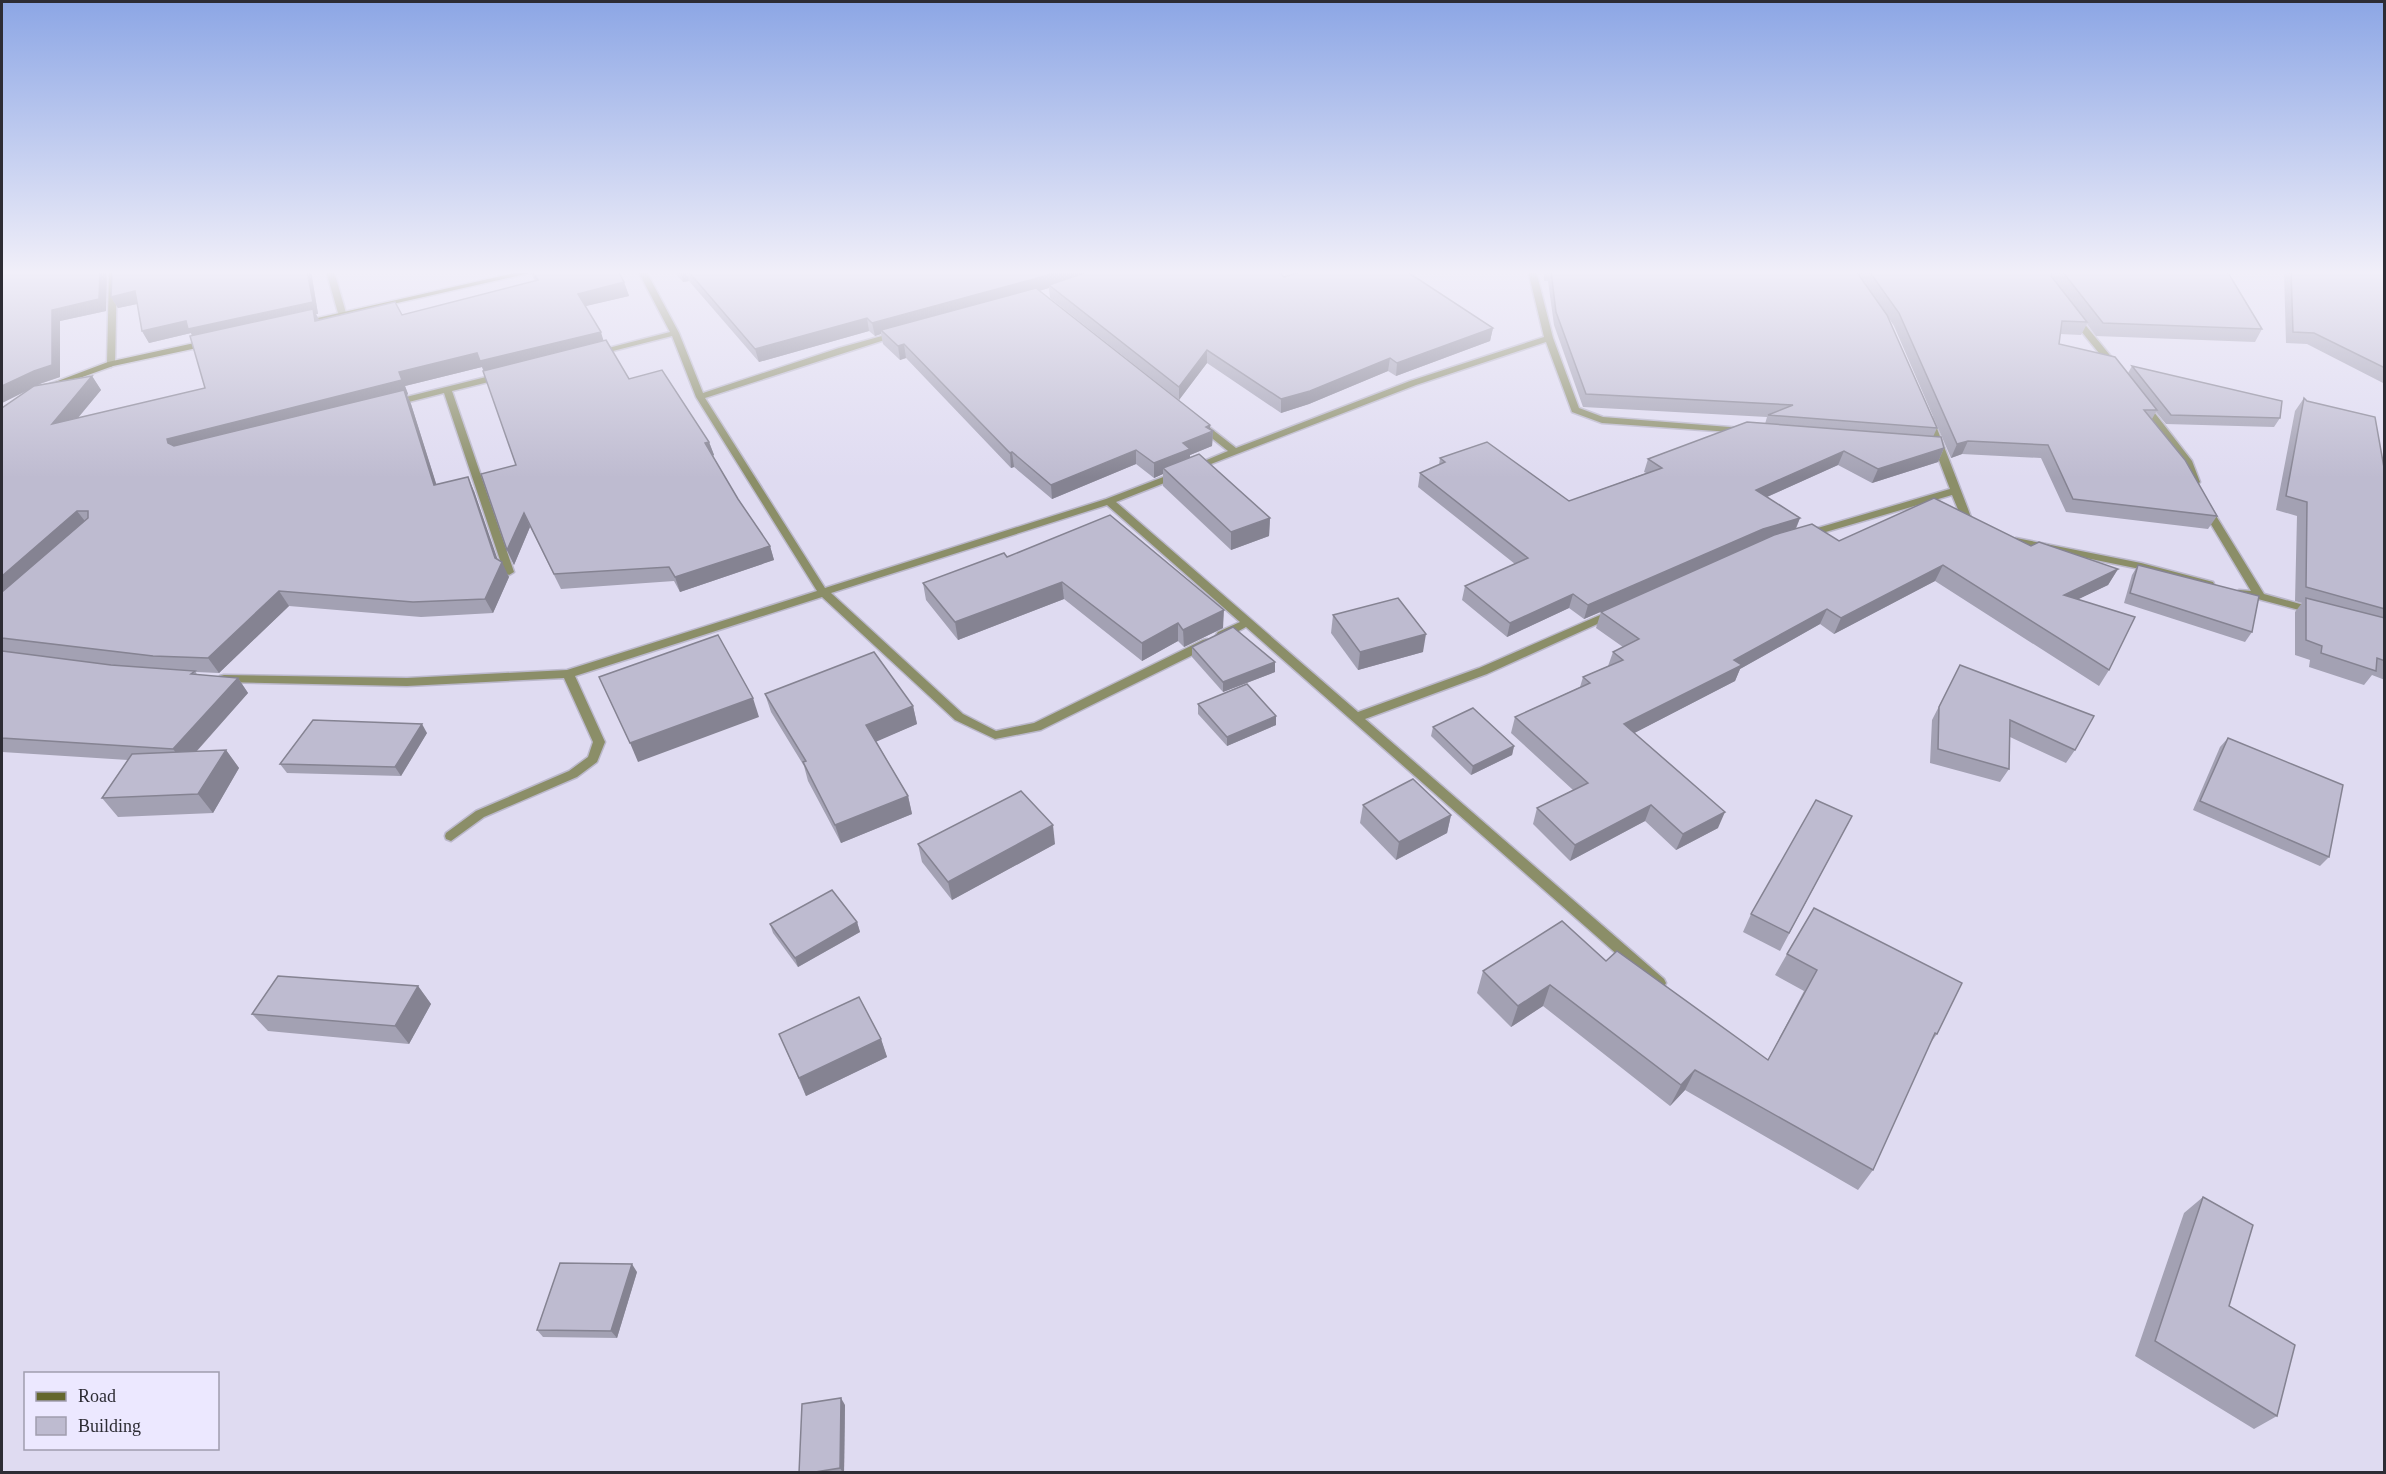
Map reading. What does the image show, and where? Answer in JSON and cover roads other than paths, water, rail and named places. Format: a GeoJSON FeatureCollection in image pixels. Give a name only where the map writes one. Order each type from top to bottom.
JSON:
{"type":"FeatureCollection","features":[{"type":"Feature","properties":{"kind":"street"},"geometry":{"type":"LineString","coordinates":[[111,364],[112,340]]}},
{"type":"Feature","properties":{"kind":"street"},"geometry":{"type":"LineString","coordinates":[[584,356],[648,340]]}},
{"type":"Feature","properties":{"kind":"street"},"geometry":{"type":"LineString","coordinates":[[678,340],[700,397],[822,591],[959,717],[995,735],[1037,727],[1248,622]]}},
{"type":"Feature","properties":{"kind":"street"},"geometry":{"type":"LineString","coordinates":[[700,397],[879,340]]}},
{"type":"Feature","properties":{"kind":"street"},"geometry":{"type":"LineString","coordinates":[[209,678],[407,682],[568,674],[1109,501],[1413,383],[1544,340]]}},
{"type":"Feature","properties":{"kind":"street"},"geometry":{"type":"LineString","coordinates":[[1550,340],[1575,410],[1586,415],[1602,420],[1758,432]]}},
{"type":"Feature","properties":{"kind":"street"},"geometry":{"type":"LineString","coordinates":[[2093,340],[2123,377]]}},
{"type":"Feature","properties":{"kind":"street"},"geometry":{"type":"LineString","coordinates":[[37,391],[111,364],[215,341]]}},
{"type":"Feature","properties":{"kind":"street"},"geometry":{"type":"LineString","coordinates":[[378,406],[516,372]]}},
{"type":"Feature","properties":{"kind":"street"},"geometry":{"type":"LineString","coordinates":[[447,389],[509,572]]}},
{"type":"Feature","properties":{"kind":"street"},"geometry":{"type":"LineString","coordinates":[[2137,396],[2187,461],[2198,493],[2260,597]]}},
{"type":"Feature","properties":{"kind":"street"},"geometry":{"type":"LineString","coordinates":[[1921,403],[1935,447],[1968,522],[1990,531]]}},
{"type":"Feature","properties":{"kind":"street"},"geometry":{"type":"LineString","coordinates":[[1189,415],[1235,452]]}},
{"type":"Feature","properties":{"kind":"street"},"geometry":{"type":"LineString","coordinates":[[1797,537],[1954,490]]}},
{"type":"Feature","properties":{"kind":"street"},"geometry":{"type":"LineString","coordinates":[[1109,501],[1665,988]]}},
{"type":"Feature","properties":{"kind":"street"},"geometry":{"type":"LineString","coordinates":[[2001,535],[2024,544],[2141,566],[2329,615]]}},
{"type":"Feature","properties":{"kind":"street"},"geometry":{"type":"LineString","coordinates":[[1357,717],[1483,671],[1623,609]]}},
{"type":"Feature","properties":{"kind":"street"},"geometry":{"type":"LineString","coordinates":[[451,836],[480,814],[573,774],[593,759],[599,742],[568,674]]}}]}
